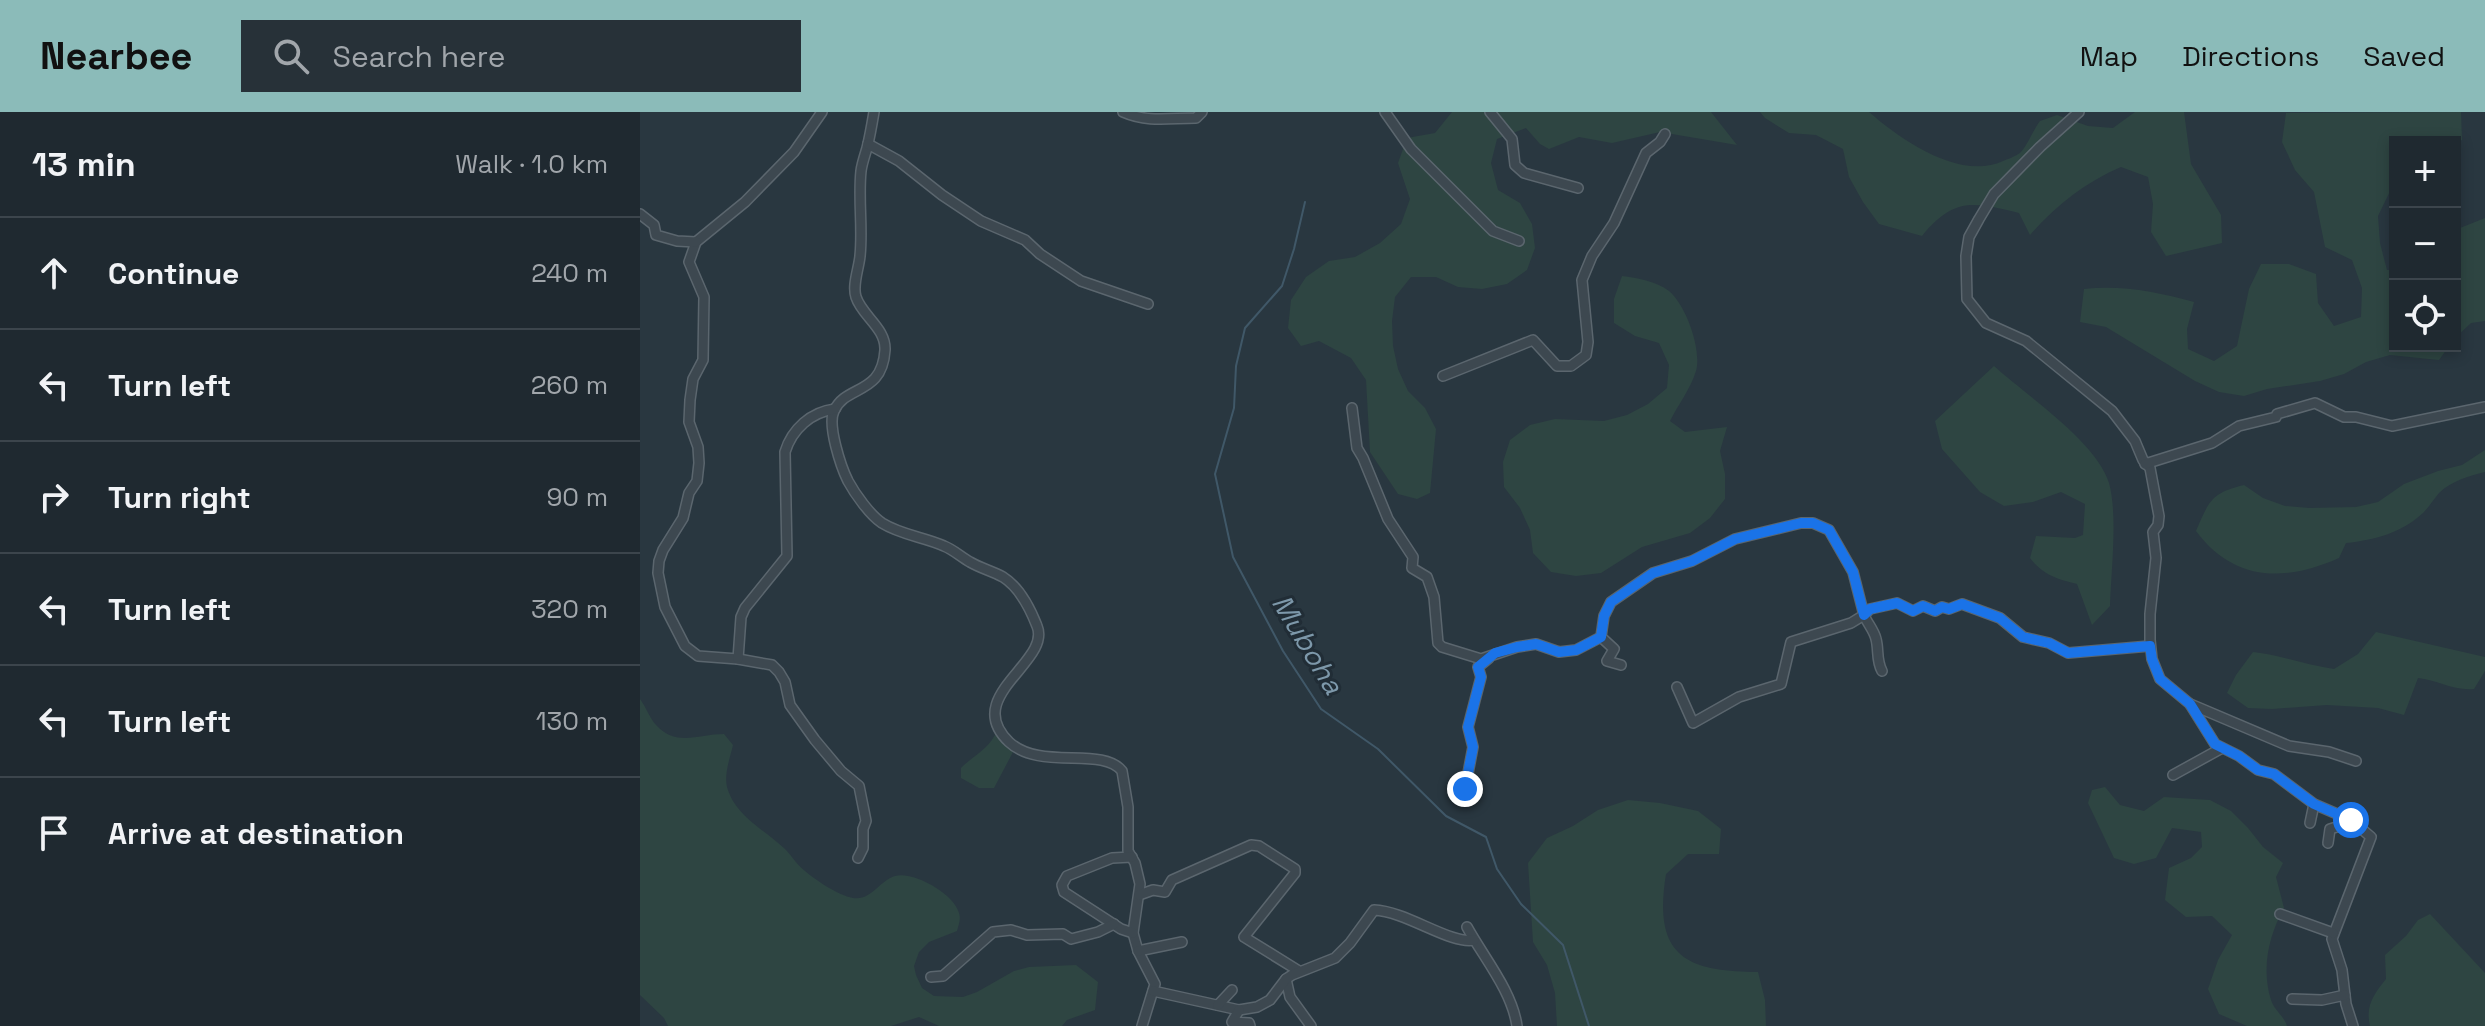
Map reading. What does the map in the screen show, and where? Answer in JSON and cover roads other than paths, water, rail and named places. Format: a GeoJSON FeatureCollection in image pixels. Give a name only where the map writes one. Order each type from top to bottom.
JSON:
{"type":"FeatureCollection","features":[{"type":"Feature","properties":{"kind":"street"},"geometry":{"type":"LineString","coordinates":[[822,112],[794,152],[745,202],[696,242],[689,262],[704,297],[703,360],[693,379],[689,422],[698,447],[697,481],[689,493],[683,518],[663,550],[658,573],[665,607],[685,646],[698,656],[772,665],[779,672],[785,682],[790,705],[841,771],[859,786],[866,821],[863,848],[858,858]]}},
{"type":"Feature","properties":{"kind":"street"},"geometry":{"type":"LineString","coordinates":[[874,112],[861,169],[861,255],[856,297],[881,334],[885,346],[878,373],[868,386],[844,398],[835,409],[832,417],[834,434],[849,482],[878,521],[895,530],[947,547],[1016,586],[1038,628],[1039,640],[999,696],[997,724],[1008,741],[1021,751],[1047,758],[1110,762],[1122,771],[1128,807],[1128,851],[1140,881],[1133,933],[1138,951],[1154,980],[1142,1026]]}},
{"type":"Feature","properties":{"kind":"street"},"geometry":{"type":"LineString","coordinates":[[1123,112],[1136,118],[1160,120],[1196,118],[1202,112]]}},
{"type":"Feature","properties":{"kind":"street"},"geometry":{"type":"LineString","coordinates":[[1385,112],[1411,149],[1493,231],[1519,241]]}},
{"type":"Feature","properties":{"kind":"street"},"geometry":{"type":"LineString","coordinates":[[1490,112],[1512,139],[1515,165],[1524,173],[1578,188]]}},
{"type":"Feature","properties":{"kind":"street"},"geometry":{"type":"LineString","coordinates":[[2079,112],[1994,194],[1979,219],[1969,237],[1966,256],[1967,299],[1986,323],[2026,341],[2112,411],[2135,441],[2152,475],[2159,516],[2153,532],[2156,558],[2150,646],[2160,679],[2190,704],[2289,746],[2329,752],[2356,761]]}},
{"type":"Feature","properties":{"kind":"street"},"geometry":{"type":"LineString","coordinates":[[1443,376],[1533,340],[1557,366],[1571,366],[1586,355],[1588,342],[1582,280],[1592,256],[1614,223],[1646,153],[1665,134]]}},
{"type":"Feature","properties":{"kind":"street"},"geometry":{"type":"LineString","coordinates":[[868,144],[889,154],[981,221],[1025,240],[1040,254],[1081,281],[1148,304]]}},
{"type":"Feature","properties":{"kind":"street"},"geometry":{"type":"LineString","coordinates":[[640,214],[654,225],[656,235],[696,242]]}},
{"type":"Feature","properties":{"kind":"street"},"geometry":{"type":"LineString","coordinates":[[2145,464],[2212,443],[2239,426],[2315,403],[2344,417],[2392,426],[2485,407]]}},
{"type":"Feature","properties":{"kind":"street"},"geometry":{"type":"LineString","coordinates":[[1352,408],[1357,448],[1388,519],[1413,557],[1412,568],[1427,577],[1434,597],[1438,643],[1442,647],[1481,659],[1536,644],[1559,652],[1576,650],[1601,637]]}},
{"type":"Feature","properties":{"kind":"street"},"geometry":{"type":"LineString","coordinates":[[738,659],[741,617],[745,608],[787,556],[787,444],[808,418],[820,411],[835,409]]}},
{"type":"Feature","properties":{"kind":"street"},"geometry":{"type":"LineString","coordinates":[[1601,637],[1604,616],[1611,602],[1653,573],[1692,561],[1735,539],[1801,523],[1813,523],[1829,530],[1853,572],[1864,615],[1876,636],[1878,663],[1882,671]]}},
{"type":"Feature","properties":{"kind":"street"},"geometry":{"type":"LineString","coordinates":[[1677,687],[1693,723],[1739,697],[1781,684],[1791,642],[1851,623],[1870,609],[1897,603],[1913,611],[1923,606],[1935,611],[1962,604],[2000,618],[2023,637],[2049,643],[2068,653],[2150,646]]}},
{"type":"Feature","properties":{"kind":"street"},"geometry":{"type":"LineString","coordinates":[[1601,637],[1614,649],[1607,661],[1621,665]]}},
{"type":"Feature","properties":{"kind":"street"},"geometry":{"type":"LineString","coordinates":[[1465,789],[1473,747],[1468,727],[1481,677],[1478,667],[1495,653]]}},
{"type":"Feature","properties":{"kind":"street"},"geometry":{"type":"LineString","coordinates":[[2190,704],[2215,744],[2258,770],[2274,774],[2314,804],[2353,822],[2369,834],[2371,839],[2333,933],[2332,944],[2342,970],[2353,1026]]}},
{"type":"Feature","properties":{"kind":"street"},"geometry":{"type":"LineString","coordinates":[[2173,775],[2222,748]]}},
{"type":"Feature","properties":{"kind":"street"},"geometry":{"type":"LineString","coordinates":[[2310,823],[2314,804]]}},
{"type":"Feature","properties":{"kind":"street"},"geometry":{"type":"LineString","coordinates":[[2328,843],[2330,829],[2353,822]]}},
{"type":"Feature","properties":{"kind":"street"},"geometry":{"type":"LineString","coordinates":[[1139,895],[1153,890],[1165,892],[1172,880],[1251,845],[1259,846],[1295,869],[1295,873],[1244,937],[1299,971]]}},
{"type":"Feature","properties":{"kind":"street"},"geometry":{"type":"LineString","coordinates":[[1132,857],[1112,858],[1067,876],[1062,882],[1064,892],[1133,933]]}},
{"type":"Feature","properties":{"kind":"street"},"geometry":{"type":"LineString","coordinates":[[1153,991],[1239,1010],[1257,1007],[1270,1000],[1286,979],[1335,958],[1374,910],[1420,922],[1463,942],[1474,940]]}},
{"type":"Feature","properties":{"kind":"street"},"geometry":{"type":"LineString","coordinates":[[2280,914],[2333,933]]}},
{"type":"Feature","properties":{"kind":"street"},"geometry":{"type":"LineString","coordinates":[[931,977],[943,976],[993,932],[1011,930],[1027,935],[1063,934],[1071,939],[1114,924]]}},
{"type":"Feature","properties":{"kind":"street"},"geometry":{"type":"LineString","coordinates":[[1467,927],[1509,998],[1517,1026]]}},
{"type":"Feature","properties":{"kind":"street"},"geometry":{"type":"LineString","coordinates":[[1138,951],[1182,942]]}},
{"type":"Feature","properties":{"kind":"street"},"geometry":{"type":"LineString","coordinates":[[1286,979],[1290,997],[1311,1026]]}},
{"type":"Feature","properties":{"kind":"street"},"geometry":{"type":"LineString","coordinates":[[1218,1005],[1232,990]]}},
{"type":"Feature","properties":{"kind":"street"},"geometry":{"type":"LineString","coordinates":[[2292,999],[2322,1000],[2345,995]]}},
{"type":"Feature","properties":{"kind":"street"},"geometry":{"type":"LineString","coordinates":[[1239,1010],[1232,1022],[1249,1023],[1250,1026]]}},
{"type":"Feature","properties":{"kind":"waterway","name":"Muboha"},"geometry":{"type":"LineString","coordinates":[[1305,202],[1282,286],[1245,328],[1236,366],[1234,408],[1215,474],[1233,557],[1283,651],[1321,709],[1378,749],[1446,816],[1486,837],[1497,869],[1521,904],[1563,945],[1589,1026]]}}]}
